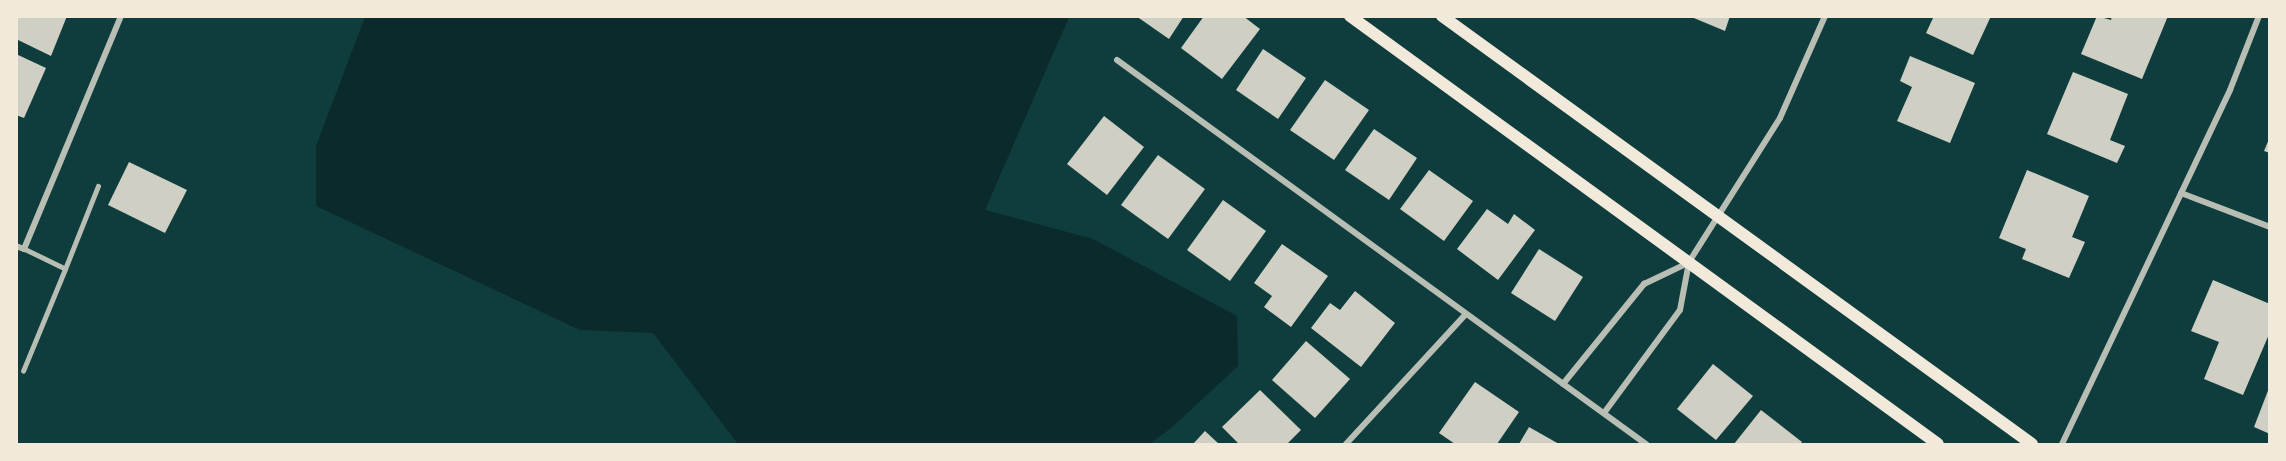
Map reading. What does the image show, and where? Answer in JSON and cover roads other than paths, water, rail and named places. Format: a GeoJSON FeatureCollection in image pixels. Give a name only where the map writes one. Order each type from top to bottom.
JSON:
{"type":"FeatureCollection","features":[{"type":"Feature","properties":{"kind":"main road"},"geometry":{"type":"LineString","coordinates":[[1350,16],[1938,444]]}},
{"type":"Feature","properties":{"kind":"main road"},"geometry":{"type":"LineString","coordinates":[[1442,16],[2032,444]]}},
{"type":"Feature","properties":{"kind":"street"},"geometry":{"type":"LineString","coordinates":[[16,246],[24,249],[121,16]]}},
{"type":"Feature","properties":{"kind":"street"},"geometry":{"type":"LineString","coordinates":[[1604,413],[1680,310],[1689,262],[1780,118],[1825,16]]}},
{"type":"Feature","properties":{"kind":"street"},"geometry":{"type":"LineString","coordinates":[[2062,444],[2230,90],[2259,16]]}},
{"type":"Feature","properties":{"kind":"street"},"geometry":{"type":"LineString","coordinates":[[1117,60],[1465,315],[1646,444]]}},
{"type":"Feature","properties":{"kind":"street"},"geometry":{"type":"LineString","coordinates":[[2181,193],[2270,228]]}},
{"type":"Feature","properties":{"kind":"street"},"geometry":{"type":"LineString","coordinates":[[1563,384],[1644,284],[1689,262]]}},
{"type":"Feature","properties":{"kind":"street"},"geometry":{"type":"LineString","coordinates":[[1346,444],[1465,315]]}},
{"type":"Feature","properties":{"kind":"lane"},"geometry":{"type":"LineString","coordinates":[[23,371],[98,186]]}},
{"type":"Feature","properties":{"kind":"lane"},"geometry":{"type":"LineString","coordinates":[[24,249],[65,269]]}},
{"type":"Feature","properties":{"kind":"water"},"geometry":{"type":"Polygon","coordinates":[[[365,17],[1069,17],[985,210],[1093,239],[1237,316],[1238,366],[1170,429],[1149,444],[738,444],[653,333],[580,330],[316,206],[316,146],[365,17]]]}}]}
